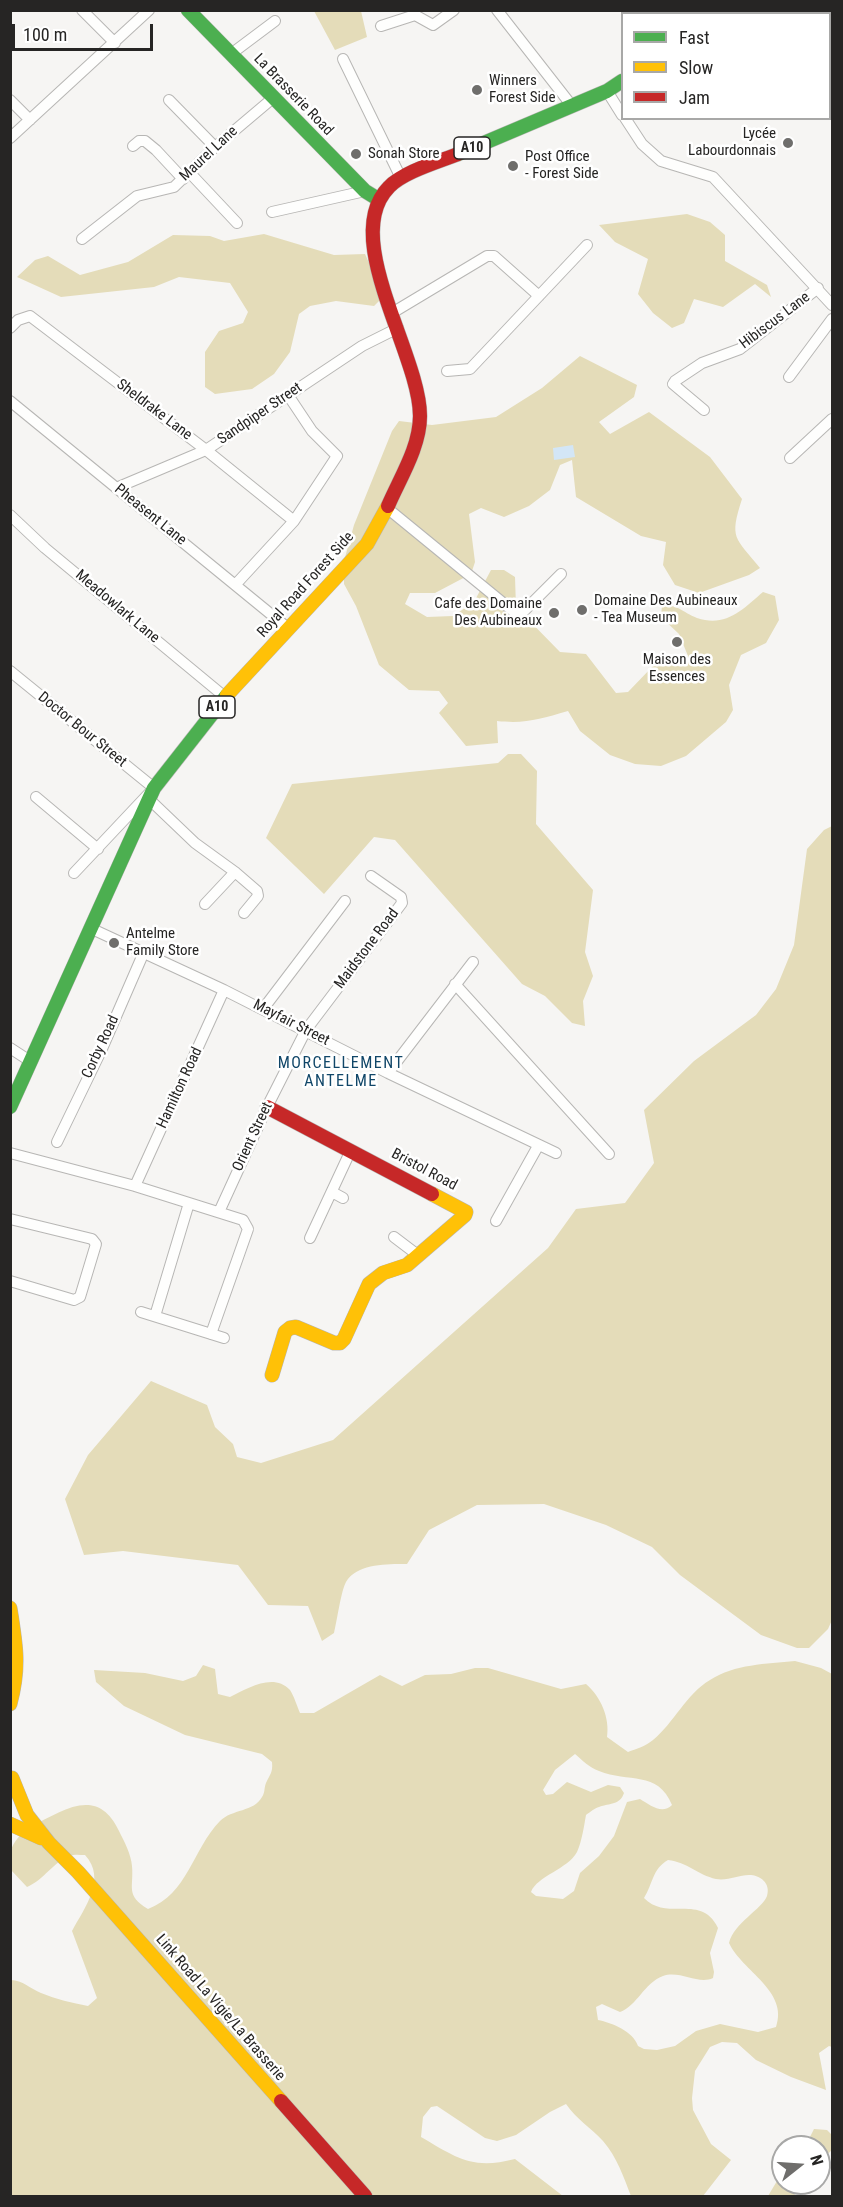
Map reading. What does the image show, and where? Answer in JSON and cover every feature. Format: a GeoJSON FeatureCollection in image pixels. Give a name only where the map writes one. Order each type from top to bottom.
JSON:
{"type":"FeatureCollection","features":[{"type":"Feature","properties":{"kind":"main road","name":"La Brasserie Road"},"geometry":{"type":"LineString","coordinates":[[188,10],[365,191],[378,199]]}},
{"type":"Feature","properties":{"kind":"main road","name":"Royal Road Forest Side"},"geometry":{"type":"LineString","coordinates":[[10,1107],[152,794],[225,696],[367,544],[387,508],[414,448],[420,419],[419,400],[412,371],[376,265],[372,217],[378,199],[390,185],[401,178],[572,106],[621,82]]}},
{"type":"Feature","properties":{"kind":"main road","name":"Bristol Road"},"geometry":{"type":"LineString","coordinates":[[267,1107],[466,1212],[407,1265],[383,1273],[369,1284],[344,1339],[340,1343],[334,1343],[296,1327],[285,1332],[272,1375]]}},
{"type":"Feature","properties":{"kind":"main road"},"geometry":{"type":"LineString","coordinates":[[10,1608],[16,1643],[17,1678],[12,1698]]}},
{"type":"Feature","properties":{"kind":"main road"},"geometry":{"type":"LineString","coordinates":[[11,1778],[27,1815],[49,1843]]}},
{"type":"Feature","properties":{"kind":"main road"},"geometry":{"type":"LineString","coordinates":[[10,1824],[26,1829],[49,1843]]}},
{"type":"Feature","properties":{"kind":"main road","name":"Link Road La Vigie/La Brasserie"},"geometry":{"type":"LineString","coordinates":[[49,1843],[78,1872],[365,2196]]}},
{"type":"Feature","properties":{"kind":"street"},"geometry":{"type":"LineString","coordinates":[[82,10],[115,43]]}},
{"type":"Feature","properties":{"kind":"street"},"geometry":{"type":"LineString","coordinates":[[10,138],[149,10]]}},
{"type":"Feature","properties":{"kind":"street"},"geometry":{"type":"LineString","coordinates":[[381,26],[415,15],[433,25],[454,10]]}},
{"type":"Feature","properties":{"kind":"street"},"geometry":{"type":"LineString","coordinates":[[497,10],[572,106]]}},
{"type":"Feature","properties":{"kind":"street"},"geometry":{"type":"LineString","coordinates":[[231,54],[275,21]]}},
{"type":"Feature","properties":{"kind":"street"},"geometry":{"type":"LineString","coordinates":[[343,58],[401,178]]}},
{"type":"Feature","properties":{"kind":"street"},"geometry":{"type":"LineString","coordinates":[[606,91],[621,114]]}},
{"type":"Feature","properties":{"kind":"street","name":"Maurel Lane"},"geometry":{"type":"LineString","coordinates":[[82,239],[137,196],[153,194],[174,187],[215,147],[273,98]]}},
{"type":"Feature","properties":{"kind":"street"},"geometry":{"type":"LineString","coordinates":[[10,100],[30,120]]}},
{"type":"Feature","properties":{"kind":"street"},"geometry":{"type":"LineString","coordinates":[[168,100],[215,147]]}},
{"type":"Feature","properties":{"kind":"street"},"geometry":{"type":"LineString","coordinates":[[626,120],[642,144],[661,161],[713,177],[832,305]]}},
{"type":"Feature","properties":{"kind":"street"},"geometry":{"type":"LineString","coordinates":[[133,146],[139,141],[145,141],[237,222]]}},
{"type":"Feature","properties":{"kind":"street"},"geometry":{"type":"LineString","coordinates":[[272,212],[365,191]]}},
{"type":"Feature","properties":{"kind":"street"},"geometry":{"type":"LineString","coordinates":[[447,371],[470,369],[587,245]]}},
{"type":"Feature","properties":{"kind":"street"},"geometry":{"type":"LineString","coordinates":[[392,313],[487,256],[494,256],[538,296]]}},
{"type":"Feature","properties":{"kind":"street","name":"Hibiscus Lane"},"geometry":{"type":"LineString","coordinates":[[704,410],[673,384],[675,381],[702,363],[740,349],[818,288]]}},
{"type":"Feature","properties":{"kind":"street","name":"Sheldrake Lane"},"geometry":{"type":"LineString","coordinates":[[10,328],[18,320],[30,316],[206,450],[294,521]]}},
{"type":"Feature","properties":{"kind":"street"},"geometry":{"type":"LineString","coordinates":[[789,377],[832,319]]}},
{"type":"Feature","properties":{"kind":"street","name":"Sandpiper Street"},"geometry":{"type":"LineString","coordinates":[[116,488],[206,450],[362,346],[398,328]]}},
{"type":"Feature","properties":{"kind":"street"},"geometry":{"type":"LineString","coordinates":[[236,584],[294,521],[337,456],[312,431],[288,395]]}},
{"type":"Feature","properties":{"kind":"street","name":"Pheasent Lane"},"geometry":{"type":"LineString","coordinates":[[10,401],[289,629]]}},
{"type":"Feature","properties":{"kind":"street"},"geometry":{"type":"LineString","coordinates":[[790,458],[832,419]]}},
{"type":"Feature","properties":{"kind":"street"},"geometry":{"type":"LineString","coordinates":[[387,508],[519,616],[561,574]]}},
{"type":"Feature","properties":{"kind":"street","name":"Meadowlark Lane"},"geometry":{"type":"LineString","coordinates":[[10,515],[45,548],[225,696]]}},
{"type":"Feature","properties":{"kind":"street","name":"Doctor Bour Street"},"geometry":{"type":"LineString","coordinates":[[10,671],[152,794],[195,843],[259,893],[244,914]]}},
{"type":"Feature","properties":{"kind":"street"},"geometry":{"type":"LineString","coordinates":[[74,873],[152,794]]}},
{"type":"Feature","properties":{"kind":"street"},"geometry":{"type":"LineString","coordinates":[[36,797],[98,849]]}},
{"type":"Feature","properties":{"kind":"street"},"geometry":{"type":"LineString","coordinates":[[205,904],[235,872]]}},
{"type":"Feature","properties":{"kind":"street","name":"Maidstone Road"},"geometry":{"type":"LineString","coordinates":[[306,1030],[402,903],[401,897],[370,876]]}},
{"type":"Feature","properties":{"kind":"street"},"geometry":{"type":"LineString","coordinates":[[263,1009],[345,900]]}},
{"type":"Feature","properties":{"kind":"street","name":"Mayfair Street"},"geometry":{"type":"LineString","coordinates":[[90,928],[224,990],[388,1073],[556,1153]]}},
{"type":"Feature","properties":{"kind":"street","name":"Corby Road"},"geometry":{"type":"LineString","coordinates":[[57,1142],[101,1051],[144,952]]}},
{"type":"Feature","properties":{"kind":"street"},"geometry":{"type":"LineString","coordinates":[[388,1073],[473,962]]}},
{"type":"Feature","properties":{"kind":"street"},"geometry":{"type":"LineString","coordinates":[[455,984],[609,1154]]}},
{"type":"Feature","properties":{"kind":"street","name":"Hamilton Road"},"geometry":{"type":"LineString","coordinates":[[135,1186],[224,990]]}},
{"type":"Feature","properties":{"kind":"street","name":"Orient Street"},"geometry":{"type":"LineString","coordinates":[[219,1212],[267,1107],[306,1030]]}},
{"type":"Feature","properties":{"kind":"street"},"geometry":{"type":"LineString","coordinates":[[10,1048],[30,1061]]}},
{"type":"Feature","properties":{"kind":"street"},"geometry":{"type":"LineString","coordinates":[[496,1221],[538,1146]]}},
{"type":"Feature","properties":{"kind":"street"},"geometry":{"type":"LineString","coordinates":[[310,1238],[351,1150]]}},
{"type":"Feature","properties":{"kind":"street"},"geometry":{"type":"LineString","coordinates":[[10,1153],[135,1186],[243,1220],[248,1229],[211,1334]]}},
{"type":"Feature","properties":{"kind":"street"},"geometry":{"type":"LineString","coordinates":[[332,1192],[343,1198]]}},
{"type":"Feature","properties":{"kind":"street"},"geometry":{"type":"LineString","coordinates":[[155,1316],[189,1203]]}},
{"type":"Feature","properties":{"kind":"street"},"geometry":{"type":"LineString","coordinates":[[10,1219],[92,1239],[96,1244],[78,1300],[10,1281]]}},
{"type":"Feature","properties":{"kind":"street"},"geometry":{"type":"LineString","coordinates":[[394,1237],[419,1256]]}},
{"type":"Feature","properties":{"kind":"street"},"geometry":{"type":"LineString","coordinates":[[141,1312],[224,1338]]}},
{"type":"Feature","properties":{"kind":"shaded area"},"geometry":{"type":"Polygon","coordinates":[[[314,11],[361,11],[367,37],[335,50],[314,11]]]}},
{"type":"Feature","properties":{"kind":"shaded area"},"geometry":{"type":"Polygon","coordinates":[[[687,214],[710,222],[725,235],[725,261],[767,285],[771,297],[755,284],[723,307],[694,299],[684,323],[672,328],[653,313],[638,294],[648,259],[615,242],[599,225],[687,214]]]}},
{"type":"Feature","properties":{"kind":"shaded area"},"geometry":{"type":"Polygon","coordinates":[[[264,234],[334,255],[365,254],[384,296],[374,306],[336,301],[310,306],[299,314],[290,352],[274,374],[252,389],[215,394],[205,387],[205,352],[219,331],[243,323],[248,312],[230,283],[179,277],[154,287],[61,297],[17,277],[35,260],[48,256],[80,275],[128,262],[173,235],[210,236],[224,241],[264,234]]]}},
{"type":"Feature","properties":{"kind":"shaded area"},"geometry":{"type":"Polygon","coordinates":[[[580,356],[637,385],[634,397],[599,422],[610,434],[649,412],[710,457],[742,499],[735,530],[740,543],[760,568],[749,575],[699,593],[675,585],[663,565],[666,542],[641,536],[576,497],[572,460],[560,465],[550,490],[529,506],[504,517],[481,508],[469,514],[475,562],[471,574],[435,593],[410,593],[405,604],[427,617],[453,616],[474,602],[491,570],[504,570],[515,577],[516,607],[560,652],[586,654],[616,693],[628,692],[653,666],[677,663],[688,656],[679,634],[661,617],[662,605],[677,608],[697,618],[717,621],[733,615],[763,592],[775,596],[779,620],[766,643],[741,655],[729,685],[733,710],[726,722],[686,756],[661,766],[635,764],[610,755],[580,731],[568,711],[525,721],[497,721],[498,743],[466,746],[439,713],[448,703],[439,691],[409,690],[379,665],[356,606],[344,584],[344,561],[354,525],[392,431],[399,421],[432,425],[496,417],[542,388],[580,356]]]}},
{"type":"Feature","properties":{"kind":"shaded area"},"geometry":{"type":"Polygon","coordinates":[[[508,754],[521,754],[537,771],[536,824],[593,890],[585,952],[593,976],[583,1001],[585,1026],[572,1023],[545,996],[522,984],[395,840],[374,837],[324,894],[266,838],[292,784],[498,763],[508,754]]]}},
{"type":"Feature","properties":{"kind":"shaded area"},"geometry":{"type":"Polygon","coordinates":[[[832,826],[832,1620],[828,1629],[809,1648],[797,1648],[761,1635],[680,1575],[652,1547],[606,1525],[544,1504],[477,1505],[429,1530],[407,1564],[374,1566],[358,1571],[344,1586],[334,1633],[322,1641],[308,1606],[268,1605],[238,1565],[123,1551],[84,1555],[65,1499],[88,1455],[151,1381],[207,1405],[215,1427],[233,1444],[237,1457],[261,1463],[333,1440],[548,1248],[576,1209],[625,1203],[654,1163],[644,1110],[694,1061],[756,1015],[776,989],[794,945],[807,849],[824,830],[832,826]]]}},
{"type":"Feature","properties":{"kind":"shaded area"},"geometry":{"type":"Polygon","coordinates":[[[795,1661],[821,1668],[832,1674],[832,2047],[829,2046],[819,2053],[826,2090],[791,2077],[756,2060],[737,2043],[722,2042],[710,2047],[695,2071],[693,2110],[711,2144],[731,2160],[703,2196],[631,2196],[620,2168],[608,2147],[566,2104],[516,2135],[497,2141],[485,2138],[437,2106],[431,2107],[423,2117],[421,2137],[465,2160],[487,2163],[515,2159],[563,2196],[11,2196],[11,1980],[64,2001],[82,2005],[88,2006],[97,1998],[72,1931],[92,1893],[94,1874],[91,1864],[85,1855],[72,1855],[64,1858],[39,1880],[27,1887],[11,1870],[10,1856],[13,1844],[30,1827],[67,1809],[90,1805],[100,1809],[110,1817],[125,1843],[131,1861],[133,1895],[148,1909],[172,1893],[181,1882],[220,1821],[258,1802],[263,1795],[272,1769],[272,1762],[262,1754],[185,1735],[124,1706],[96,1682],[94,1670],[145,1673],[183,1681],[196,1676],[203,1665],[215,1669],[218,1694],[230,1697],[260,1684],[276,1682],[290,1690],[300,1713],[314,1713],[380,1675],[402,1686],[425,1675],[451,1674],[475,1668],[488,1668],[561,1689],[586,1684],[596,1695],[606,1715],[607,1737],[628,1752],[653,1740],[694,1693],[710,1680],[740,1668],[795,1661]],[[575,1754],[555,1770],[543,1790],[546,1795],[553,1794],[567,1782],[591,1792],[608,1785],[620,1787],[624,1793],[617,1802],[597,1808],[586,1815],[577,1852],[567,1863],[534,1886],[531,1892],[536,1896],[563,1899],[574,1891],[580,1873],[599,1856],[614,1836],[627,1802],[640,1799],[660,1809],[672,1805],[666,1794],[650,1782],[599,1771],[575,1754]],[[668,1860],[656,1872],[644,1898],[653,1905],[663,1908],[693,1909],[711,1918],[718,1928],[710,1953],[713,1978],[701,1980],[676,1975],[663,1976],[656,1979],[631,2005],[620,2012],[602,2004],[596,2007],[598,2020],[627,2032],[638,2046],[657,2050],[675,2046],[696,2031],[720,2024],[758,2032],[776,2027],[778,2014],[776,2003],[770,1992],[735,1953],[729,1943],[736,1929],[764,1901],[768,1891],[766,1884],[761,1878],[753,1875],[716,1879],[681,1863],[668,1860]]]}},
{"type":"Feature","properties":{"kind":"shaded area"},"geometry":{"type":"Polygon","coordinates":[[[814,2129],[827,2130],[832,2135],[832,2150],[831,2135],[811,2135],[814,2129]]]}},
{"type":"Feature","properties":{"kind":"shaded area"},"geometry":{"type":"Polygon","coordinates":[[[771,2191],[771,2195],[794,2195],[794,2196],[768,2196],[771,2191]]]}},
{"type":"Feature","properties":{"kind":"water"},"geometry":{"type":"Polygon","coordinates":[[[573,445],[575,457],[554,460],[553,448],[573,445]]]}},
{"type":"Feature","properties":{"kind":"traffic: fast"},"geometry":{"type":"LineString","coordinates":[[188,10],[365,191],[378,199]]}},
{"type":"Feature","properties":{"kind":"traffic: fast"},"geometry":{"type":"LineString","coordinates":[[458,154],[607,91],[621,82]]}},
{"type":"Feature","properties":{"kind":"traffic: fast"},"geometry":{"type":"LineString","coordinates":[[10,1107],[154,788],[227,695]]}},
{"type":"Feature","properties":{"kind":"traffic: slow"},"geometry":{"type":"LineString","coordinates":[[227,695],[367,544],[388,506]]}},
{"type":"Feature","properties":{"kind":"traffic: slow"},"geometry":{"type":"LineString","coordinates":[[272,1375],[285,1332],[296,1327],[334,1343],[340,1343],[344,1339],[369,1284],[383,1273],[407,1265],[465,1215],[466,1212],[432,1194]]}},
{"type":"Feature","properties":{"kind":"traffic: slow"},"geometry":{"type":"LineString","coordinates":[[10,1608],[16,1656],[15,1679],[10,1704]]}},
{"type":"Feature","properties":{"kind":"traffic: slow"},"geometry":{"type":"LineString","coordinates":[[12,1778],[27,1815],[49,1843],[78,1872],[281,2101]]}},
{"type":"Feature","properties":{"kind":"traffic: slow"},"geometry":{"type":"LineString","coordinates":[[10,1824],[41,1838]]}},
{"type":"Feature","properties":{"kind":"traffic: jam"},"geometry":{"type":"LineString","coordinates":[[388,506],[413,451],[420,416],[417,390],[377,265],[373,235],[376,209],[389,187],[395,182],[421,168],[458,154]]}},
{"type":"Feature","properties":{"kind":"traffic: jam"},"geometry":{"type":"LineString","coordinates":[[267,1107],[432,1194]]}},
{"type":"Feature","properties":{"kind":"traffic: jam"},"geometry":{"type":"LineString","coordinates":[[281,2101],[365,2196]]}},
{"type":"Feature","properties":{"kind":"place","name":"Winners Forest Side"},"geometry":{"type":"Point","coordinates":[477,90]}},
{"type":"Feature","properties":{"kind":"place","name":"Lycée Labourdonnais"},"geometry":{"type":"Point","coordinates":[788,143]}},
{"type":"Feature","properties":{"kind":"place","name":"Sonah Store"},"geometry":{"type":"Point","coordinates":[356,154]}},
{"type":"Feature","properties":{"kind":"place","name":"Post Office - Forest Side"},"geometry":{"type":"Point","coordinates":[513,166]}},
{"type":"Feature","properties":{"kind":"place","name":"Domaine Des Aubineaux - Tea Museum"},"geometry":{"type":"Point","coordinates":[582,610]}},
{"type":"Feature","properties":{"kind":"place","name":"Cafe des Domaine Des Aubineaux"},"geometry":{"type":"Point","coordinates":[554,613]}},
{"type":"Feature","properties":{"kind":"place","name":"Maison des Essences"},"geometry":{"type":"Point","coordinates":[677,642]}},
{"type":"Feature","properties":{"kind":"place","name":"Antelme Family Store"},"geometry":{"type":"Point","coordinates":[114,943]}},
{"type":"Feature","properties":{"kind":"district","name":"MORCELLEMENT ANTELME"},"geometry":{"type":"Point","coordinates":[341,1073]}}]}
